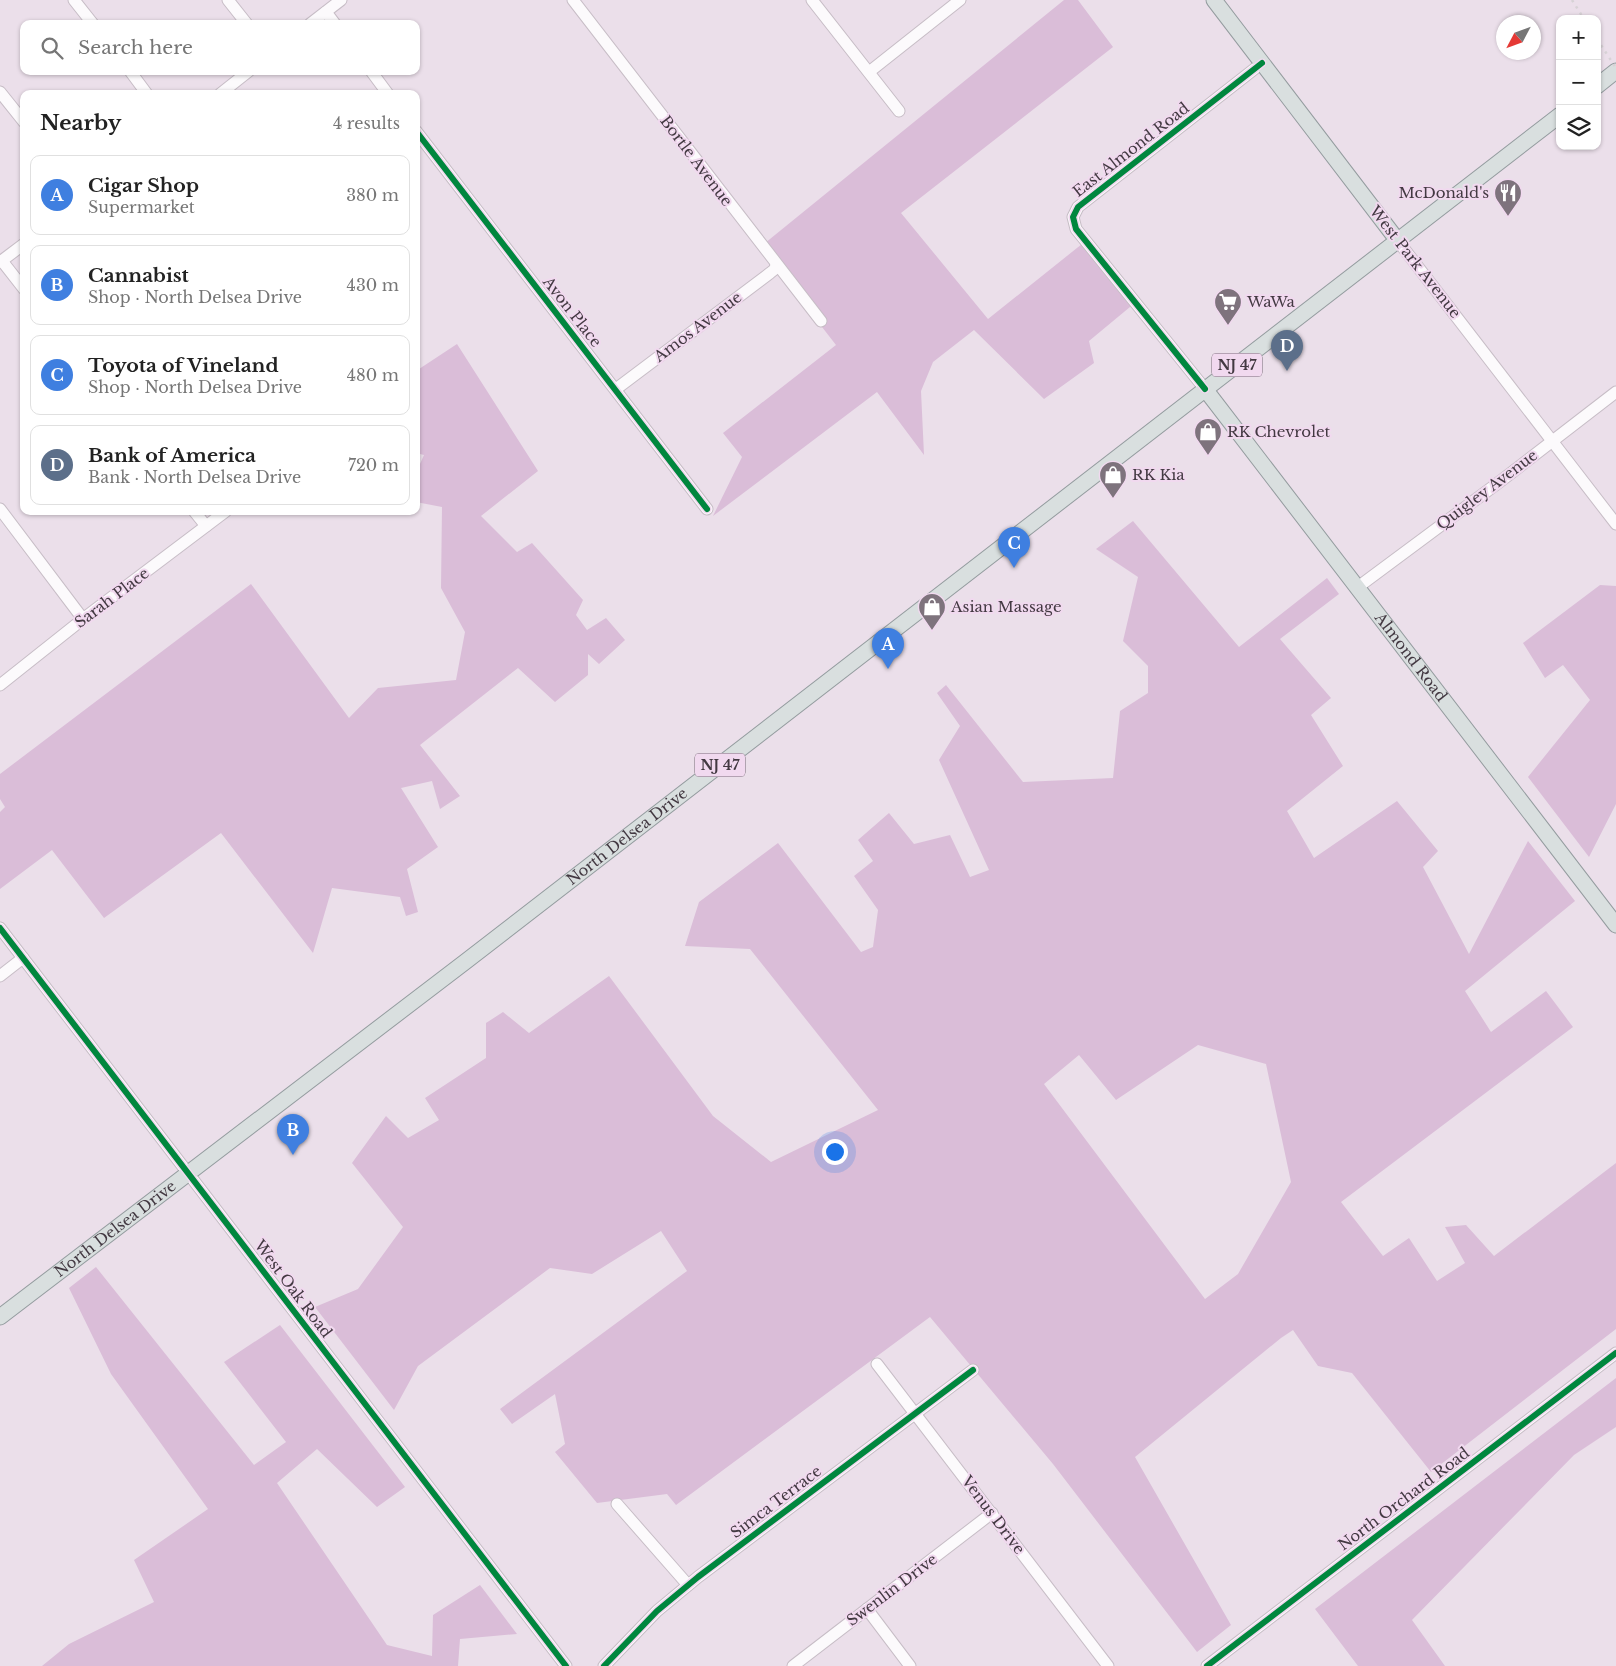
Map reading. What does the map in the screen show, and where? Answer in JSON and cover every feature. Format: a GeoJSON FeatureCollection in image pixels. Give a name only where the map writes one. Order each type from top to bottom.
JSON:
{"type":"FeatureCollection","features":[{"type":"Feature","properties":{"kind":"main road","name":"West Park Avenue"},"geometry":{"type":"LineString","coordinates":[[1214,0],[1398,241]]}},
{"type":"Feature","properties":{"kind":"main road"},"geometry":{"type":"LineString","coordinates":[[1601,83],[1616,71]]}},
{"type":"Feature","properties":{"kind":"main road","name":"North Delsea Drive"},"geometry":{"type":"LineString","coordinates":[[0,1317],[465,962],[1556,118]]}},
{"type":"Feature","properties":{"kind":"main road","name":"Almond Road"},"geometry":{"type":"LineString","coordinates":[[1205,389],[1616,925]]}},
{"type":"Feature","properties":{"kind":"street"},"geometry":{"type":"LineString","coordinates":[[74,0],[89,20]]}},
{"type":"Feature","properties":{"kind":"street"},"geometry":{"type":"LineString","coordinates":[[228,0],[244,20]]}},
{"type":"Feature","properties":{"kind":"street"},"geometry":{"type":"LineString","coordinates":[[315,20],[341,0]]}},
{"type":"Feature","properties":{"kind":"street","name":"Bortle Avenue"},"geometry":{"type":"LineString","coordinates":[[573,0],[821,321]]}},
{"type":"Feature","properties":{"kind":"street"},"geometry":{"type":"LineString","coordinates":[[812,0],[899,111]]}},
{"type":"Feature","properties":{"kind":"street"},"geometry":{"type":"LineString","coordinates":[[869,72],[960,0]]}},
{"type":"Feature","properties":{"kind":"street"},"geometry":{"type":"LineString","coordinates":[[326,12],[332,20]]}},
{"type":"Feature","properties":{"kind":"street","name":"East Almond Road"},"geometry":{"type":"LineString","coordinates":[[1205,389],[1076,229],[1073,217],[1078,207],[1262,63]]}},
{"type":"Feature","properties":{"kind":"street"},"geometry":{"type":"LineString","coordinates":[[133,75],[144,90]]}},
{"type":"Feature","properties":{"kind":"street"},"geometry":{"type":"LineString","coordinates":[[225,90],[244,75]]}},
{"type":"Feature","properties":{"kind":"street"},"geometry":{"type":"LineString","coordinates":[[374,75],[385,90]]}},
{"type":"Feature","properties":{"kind":"street"},"geometry":{"type":"LineString","coordinates":[[0,92],[20,117]]}},
{"type":"Feature","properties":{"kind":"street","name":"Avon Place"},"geometry":{"type":"LineString","coordinates":[[420,136],[708,509]]}},
{"type":"Feature","properties":{"kind":"street","name":"West Park Avenue"},"geometry":{"type":"LineString","coordinates":[[1398,241],[1616,524]]}},
{"type":"Feature","properties":{"kind":"street"},"geometry":{"type":"LineString","coordinates":[[20,247],[1,262],[20,284]]}},
{"type":"Feature","properties":{"kind":"street","name":"Amos Avenue"},"geometry":{"type":"LineString","coordinates":[[616,389],[770,273],[775,269],[776,264]]}},
{"type":"Feature","properties":{"kind":"street","name":"Quigley Avenue"},"geometry":{"type":"LineString","coordinates":[[1358,587],[1616,392]]}},
{"type":"Feature","properties":{"kind":"street"},"geometry":{"type":"LineString","coordinates":[[0,510],[84,619]]}},
{"type":"Feature","properties":{"kind":"street"},"geometry":{"type":"LineString","coordinates":[[197,515],[206,526]]}},
{"type":"Feature","properties":{"kind":"street","name":"Sarah Place"},"geometry":{"type":"LineString","coordinates":[[0,685],[221,515]]}},
{"type":"Feature","properties":{"kind":"street","name":"West Oak Road"},"geometry":{"type":"LineString","coordinates":[[0,928],[566,1666]]}},
{"type":"Feature","properties":{"kind":"street"},"geometry":{"type":"LineString","coordinates":[[0,976],[23,958]]}},
{"type":"Feature","properties":{"kind":"street","name":"North Orchard Road"},"geometry":{"type":"LineString","coordinates":[[1208,1666],[1616,1353]]}},
{"type":"Feature","properties":{"kind":"street","name":"Venus Drive"},"geometry":{"type":"LineString","coordinates":[[877,1364],[1108,1666]]}},
{"type":"Feature","properties":{"kind":"street","name":"Simca Terrace"},"geometry":{"type":"LineString","coordinates":[[604,1666],[657,1611],[688,1585],[973,1370]]}},
{"type":"Feature","properties":{"kind":"street"},"geometry":{"type":"LineString","coordinates":[[617,1504],[688,1585]]}},
{"type":"Feature","properties":{"kind":"street","name":"Swenlin Drive"},"geometry":{"type":"LineString","coordinates":[[793,1666],[992,1513]]}},
{"type":"Feature","properties":{"kind":"street"},"geometry":{"type":"LineString","coordinates":[[867,1609],[910,1666]]}},
{"type":"Feature","properties":{"kind":"shaded area"},"geometry":{"type":"Polygon","coordinates":[[[1064,0],[1078,0],[1113,47],[901,213],[988,319],[1087,240],[1136,302],[1089,341],[1094,363],[1044,399],[974,330],[933,362],[921,391],[924,455],[877,392],[713,516],[742,457],[723,433],[836,345],[760,247],[1064,0]]]}},
{"type":"Feature","properties":{"kind":"shaded area"},"geometry":{"type":"Polygon","coordinates":[[[457,344],[538,471],[481,516],[517,552],[532,543],[583,600],[576,615],[587,630],[606,618],[625,640],[599,664],[588,654],[588,675],[555,702],[518,668],[420,745],[460,796],[440,809],[432,781],[401,788],[438,847],[407,869],[418,912],[406,916],[400,897],[332,888],[313,953],[221,833],[104,918],[52,850],[0,889],[0,812],[5,807],[0,799],[0,774],[251,584],[349,718],[378,688],[456,680],[465,632],[441,588],[442,507],[420,503],[420,464],[424,455],[420,454],[420,368],[457,344]]]}},
{"type":"Feature","properties":{"kind":"shaded area"},"geometry":{"type":"Polygon","coordinates":[[[1133,521],[1239,647],[1327,578],[1339,594],[1280,639],[1331,698],[1311,715],[1343,766],[1287,811],[1314,858],[1397,801],[1438,851],[1423,867],[1469,954],[1528,841],[1575,901],[1465,991],[1491,1032],[1546,991],[1573,1027],[1341,1202],[1383,1256],[1409,1238],[1437,1281],[1465,1263],[1445,1227],[1466,1225],[1494,1256],[1616,1163],[1616,1329],[1431,1472],[1352,1373],[1318,1366],[1293,1330],[1281,1338],[1135,1457],[1231,1625],[1197,1652],[1053,1464],[930,1317],[676,1505],[667,1494],[597,1503],[555,1452],[565,1444],[555,1394],[512,1424],[500,1409],[687,1271],[661,1231],[592,1274],[550,1268],[418,1366],[394,1410],[315,1307],[358,1289],[403,1227],[352,1163],[386,1116],[408,1138],[439,1120],[425,1098],[486,1058],[486,1023],[503,1012],[529,1033],[609,976],[713,1116],[771,1162],[878,1110],[750,949],[685,946],[699,902],[778,843],[861,952],[873,947],[878,910],[854,876],[873,861],[858,840],[889,813],[914,844],[950,835],[970,877],[989,870],[939,760],[960,726],[937,693],[946,685],[1023,782],[1113,778],[1120,711],[1148,693],[1148,666],[1123,641],[1138,577],[1096,549],[1133,521]],[[1198,1045],[1116,1100],[1079,1055],[1044,1084],[1205,1299],[1238,1274],[1291,1182],[1266,1064],[1198,1045]]]}},
{"type":"Feature","properties":{"kind":"shaded area"},"geometry":{"type":"Polygon","coordinates":[[[1600,585],[1616,586],[1616,804],[1589,857],[1528,777],[1590,700],[1563,665],[1545,678],[1523,643],[1600,585]]]}},
{"type":"Feature","properties":{"kind":"shaded area"},"geometry":{"type":"Polygon","coordinates":[[[96,1267],[254,1465],[286,1442],[224,1362],[280,1325],[405,1487],[377,1507],[317,1449],[277,1483],[387,1645],[432,1656],[433,1615],[480,1585],[517,1634],[460,1639],[458,1666],[42,1666],[69,1644],[154,1602],[134,1560],[208,1509],[111,1374],[69,1288],[96,1267]]]}},
{"type":"Feature","properties":{"kind":"shaded area"},"geometry":{"type":"Polygon","coordinates":[[[1616,1378],[1616,1427],[1574,1455],[1412,1620],[1445,1666],[1358,1666],[1315,1609],[1616,1378]]]}},
{"type":"Feature","properties":{"kind":"railway"},"geometry":{"type":"LineString","coordinates":[[1572,0],[1581,15]]}},
{"type":"Feature","properties":{"kind":"railway"},"geometry":{"type":"LineString","coordinates":[[1601,45],[1616,68]]}},
{"type":"Feature","properties":{"kind":"cycle path"},"geometry":{"type":"LineString","coordinates":[[1205,389],[1076,229],[1073,217],[1078,207],[1262,63]]}},
{"type":"Feature","properties":{"kind":"cycle path"},"geometry":{"type":"LineString","coordinates":[[420,136],[707,509]]}},
{"type":"Feature","properties":{"kind":"cycle path"},"geometry":{"type":"LineString","coordinates":[[0,928],[566,1666]]}},
{"type":"Feature","properties":{"kind":"cycle path"},"geometry":{"type":"LineString","coordinates":[[1207,1666],[1616,1353]]}},
{"type":"Feature","properties":{"kind":"cycle path"},"geometry":{"type":"LineString","coordinates":[[604,1666],[657,1611],[698,1577],[973,1370]]}},
{"type":"Feature","properties":{"kind":"place","name":"McDonald's"},"geometry":{"type":"Point","coordinates":[1508,217]}},
{"type":"Feature","properties":{"kind":"place","name":"WaWa"},"geometry":{"type":"Point","coordinates":[1228,326]}},
{"type":"Feature","properties":{"kind":"place","name":"Bank of America"},"geometry":{"type":"Point","coordinates":[1287,371]}},
{"type":"Feature","properties":{"kind":"place","name":"RK Chevrolet"},"geometry":{"type":"Point","coordinates":[1208,456]}},
{"type":"Feature","properties":{"kind":"place","name":"RK Kia"},"geometry":{"type":"Point","coordinates":[1113,499]}},
{"type":"Feature","properties":{"kind":"place","name":"Toyota of Vineland"},"geometry":{"type":"Point","coordinates":[1014,568]}},
{"type":"Feature","properties":{"kind":"place","name":"Asian Massage"},"geometry":{"type":"Point","coordinates":[932,631]}},
{"type":"Feature","properties":{"kind":"place","name":"Cigar Shop"},"geometry":{"type":"Point","coordinates":[888,669]}},
{"type":"Feature","properties":{"kind":"place","name":"Cannabist"},"geometry":{"type":"Point","coordinates":[293,1155]}}]}
